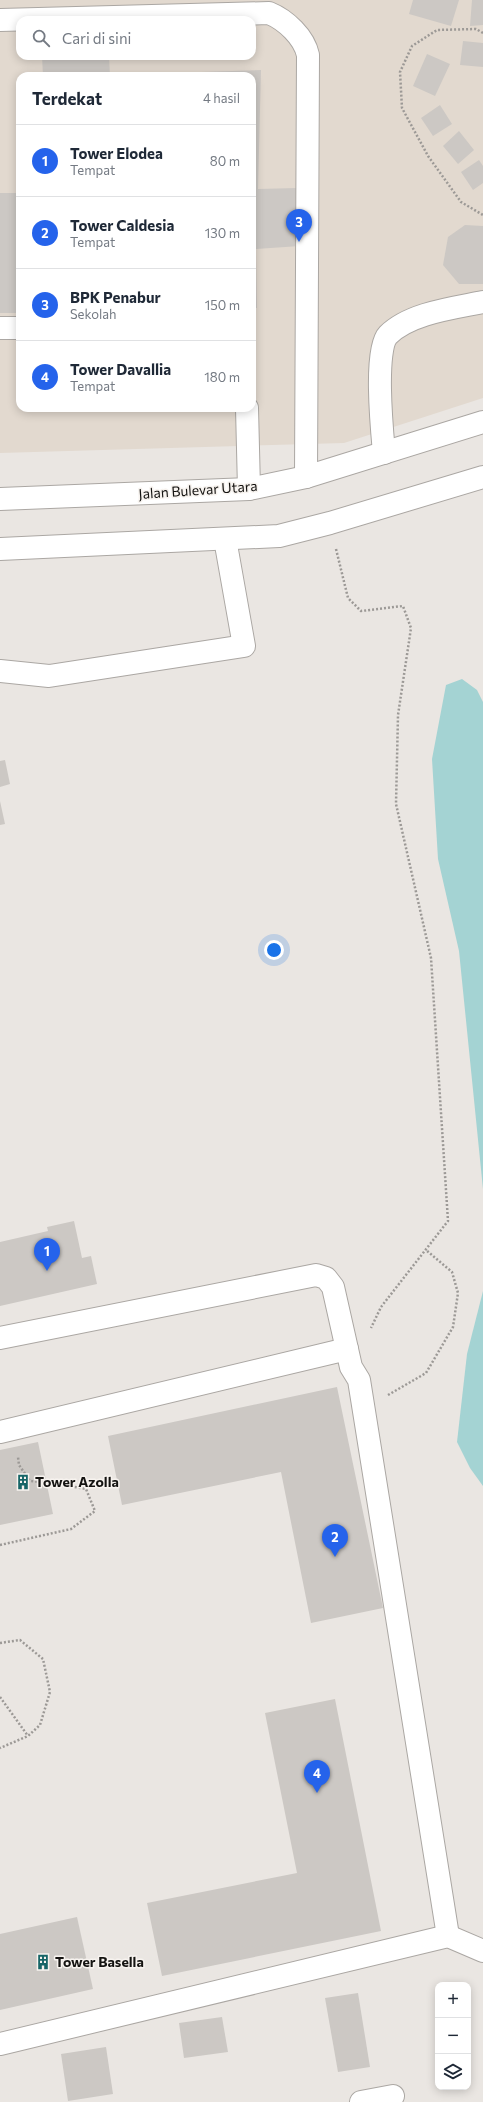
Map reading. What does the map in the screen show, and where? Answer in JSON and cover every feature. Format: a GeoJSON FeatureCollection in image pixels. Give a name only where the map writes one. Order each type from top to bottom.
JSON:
{"type":"FeatureCollection","features":[{"type":"Feature","properties":{"kind":"street"},"geometry":{"type":"LineString","coordinates":[[154,16],[269,13],[285,23],[304,44],[308,54],[306,477]]}},
{"type":"Feature","properties":{"kind":"street"},"geometry":{"type":"LineString","coordinates":[[0,20],[16,20]]}},
{"type":"Feature","properties":{"kind":"street"},"geometry":{"type":"LineString","coordinates":[[384,453],[380,363],[384,340],[393,331],[424,315],[483,302]]}},
{"type":"Feature","properties":{"kind":"street"},"geometry":{"type":"LineString","coordinates":[[0,328],[16,328]]}},
{"type":"Feature","properties":{"kind":"street"},"geometry":{"type":"LineString","coordinates":[[247,412],[249,489]]}},
{"type":"Feature","properties":{"kind":"street","name":"Jalan Bulevar Utara"},"geometry":{"type":"LineString","coordinates":[[0,499],[249,489],[306,477],[483,422]]}},
{"type":"Feature","properties":{"kind":"street"},"geometry":{"type":"LineString","coordinates":[[0,549],[279,536],[330,524],[483,477]]}},
{"type":"Feature","properties":{"kind":"street"},"geometry":{"type":"LineString","coordinates":[[0,671],[49,676],[244,646],[225,539]]}},
{"type":"Feature","properties":{"kind":"street"},"geometry":{"type":"LineString","coordinates":[[0,1338],[316,1275],[326,1278],[333,1287],[349,1358],[359,1380],[448,1936]]}},
{"type":"Feature","properties":{"kind":"street"},"geometry":{"type":"LineString","coordinates":[[7,1430],[349,1358]]}},
{"type":"Feature","properties":{"kind":"street"},"geometry":{"type":"LineString","coordinates":[[0,2044],[448,1936],[483,1951]]}},
{"type":"Feature","properties":{"kind":"street"},"geometry":{"type":"LineString","coordinates":[[361,2102],[393,2096]]}},
{"type":"Feature","properties":{"kind":"path"},"geometry":{"type":"LineString","coordinates":[[483,33],[476,29],[437,30],[412,46],[400,72],[402,108],[428,156],[461,202],[483,215]]}},
{"type":"Feature","properties":{"kind":"path"},"geometry":{"type":"LineString","coordinates":[[330,524],[348,598],[361,611],[403,606],[411,628],[398,715],[396,804],[431,958],[448,1222],[382,1307],[349,1358]]}},
{"type":"Feature","properties":{"kind":"path"},"geometry":{"type":"LineString","coordinates":[[364,1410],[426,1373],[453,1327],[458,1293],[452,1272],[426,1250]]}},
{"type":"Feature","properties":{"kind":"path"},"geometry":{"type":"LineString","coordinates":[[0,1546],[71,1529],[95,1511],[86,1489],[53,1483],[30,1481],[19,1466],[7,1430]]}},
{"type":"Feature","properties":{"kind":"path"},"geometry":{"type":"LineString","coordinates":[[0,1644],[20,1640],[43,1659],[50,1692],[40,1725],[28,1736],[0,1748]]}},
{"type":"Feature","properties":{"kind":"path"},"geometry":{"type":"LineString","coordinates":[[0,1698],[28,1736]]}},
{"type":"Feature","properties":{"kind":"shaded area"},"geometry":{"type":"Polygon","coordinates":[[[0,0],[483,0],[483,398],[344,443],[0,453],[0,0]]]}},
{"type":"Feature","properties":{"kind":"water"},"geometry":{"type":"Polygon","coordinates":[[[462,679],[477,690],[483,702],[483,1189],[459,951],[438,859],[432,759],[446,685],[462,679]]]}},
{"type":"Feature","properties":{"kind":"water"},"geometry":{"type":"Polygon","coordinates":[[[483,1291],[483,1486],[470,1468],[457,1442],[467,1354],[483,1291]]]}},
{"type":"Feature","properties":{"kind":"building"},"geometry":{"type":"Polygon","coordinates":[[[413,0],[459,0],[451,26],[409,14],[413,0]]]}},
{"type":"Feature","properties":{"kind":"building"},"geometry":{"type":"Polygon","coordinates":[[[472,0],[483,0],[483,25],[470,26],[472,0]]]}},
{"type":"Feature","properties":{"kind":"building"},"geometry":{"type":"Polygon","coordinates":[[[463,41],[483,43],[483,67],[460,65],[463,41]]]}},
{"type":"Feature","properties":{"kind":"building"},"geometry":{"type":"Polygon","coordinates":[[[427,54],[450,64],[435,96],[413,86],[427,54]]]}},
{"type":"Feature","properties":{"kind":"building"},"geometry":{"type":"Polygon","coordinates":[[[42,60],[109,60],[110,72],[43,72],[42,60]]]}},
{"type":"Feature","properties":{"kind":"building"},"geometry":{"type":"Polygon","coordinates":[[[261,70],[258,189],[297,188],[300,246],[256,249],[256,72],[201,72],[261,70]]]}},
{"type":"Feature","properties":{"kind":"building"},"geometry":{"type":"Polygon","coordinates":[[[440,105],[452,124],[433,136],[421,118],[440,105]]]}},
{"type":"Feature","properties":{"kind":"building"},"geometry":{"type":"Polygon","coordinates":[[[459,131],[474,150],[458,164],[443,146],[459,131]]]}},
{"type":"Feature","properties":{"kind":"building"},"geometry":{"type":"Polygon","coordinates":[[[479,160],[483,166],[483,183],[473,190],[461,172],[479,160]]]}},
{"type":"Feature","properties":{"kind":"building"},"geometry":{"type":"Polygon","coordinates":[[[0,193],[16,193],[16,313],[0,313],[0,193]]]}},
{"type":"Feature","properties":{"kind":"building"},"geometry":{"type":"Polygon","coordinates":[[[465,225],[483,226],[483,284],[459,284],[443,265],[448,237],[465,225]]]}},
{"type":"Feature","properties":{"kind":"building"},"geometry":{"type":"Polygon","coordinates":[[[256,249],[257,308],[256,308],[256,249]]]}},
{"type":"Feature","properties":{"kind":"building"},"geometry":{"type":"Polygon","coordinates":[[[5,760],[10,784],[0,787],[0,761],[5,760]]]}},
{"type":"Feature","properties":{"kind":"building"},"geometry":{"type":"Polygon","coordinates":[[[0,801],[5,824],[0,825],[0,801]]]}},
{"type":"Feature","properties":{"kind":"building"},"geometry":{"type":"Polygon","coordinates":[[[74,1221],[82,1258],[91,1256],[97,1284],[0,1306],[0,1242],[48,1231],[47,1227],[74,1221]]]}},
{"type":"Feature","properties":{"kind":"building"},"geometry":{"type":"Polygon","coordinates":[[[337,1387],[383,1608],[311,1623],[281,1472],[122,1505],[108,1436],[337,1387]]]}},
{"type":"Feature","properties":{"kind":"building","name":"Tower Azolla"},"geometry":{"type":"Polygon","coordinates":[[[38,1442],[53,1514],[0,1525],[0,1450],[38,1442]]]}},
{"type":"Feature","properties":{"kind":"building"},"geometry":{"type":"Polygon","coordinates":[[[335,1699],[381,1931],[162,1976],[147,1903],[297,1873],[265,1713],[335,1699]]]}},
{"type":"Feature","properties":{"kind":"building","name":"Tower Basella"},"geometry":{"type":"Polygon","coordinates":[[[77,1917],[93,1989],[0,2010],[0,1934],[77,1917]]]}},
{"type":"Feature","properties":{"kind":"building"},"geometry":{"type":"Polygon","coordinates":[[[358,1993],[370,2067],[338,2072],[325,1998],[358,1993]]]}},
{"type":"Feature","properties":{"kind":"building"},"geometry":{"type":"Polygon","coordinates":[[[222,2017],[228,2052],[184,2058],[179,2023],[222,2017]]]}},
{"type":"Feature","properties":{"kind":"building"},"geometry":{"type":"Polygon","coordinates":[[[106,2047],[113,2094],[68,2101],[61,2054],[106,2047]]]}},
{"type":"Feature","properties":{"kind":"place","name":"BPK Penabur"},"geometry":{"type":"Point","coordinates":[299,242]}},
{"type":"Feature","properties":{"kind":"place","name":"Tower Elodea"},"geometry":{"type":"Point","coordinates":[47,1271]}},
{"type":"Feature","properties":{"kind":"place","name":"Tower Azolla"},"geometry":{"type":"Point","coordinates":[23,1482]}},
{"type":"Feature","properties":{"kind":"place","name":"Tower Caldesia"},"geometry":{"type":"Point","coordinates":[335,1557]}},
{"type":"Feature","properties":{"kind":"place","name":"Tower Davallia"},"geometry":{"type":"Point","coordinates":[317,1793]}},
{"type":"Feature","properties":{"kind":"place","name":"Tower Basella"},"geometry":{"type":"Point","coordinates":[43,1962]}}]}
